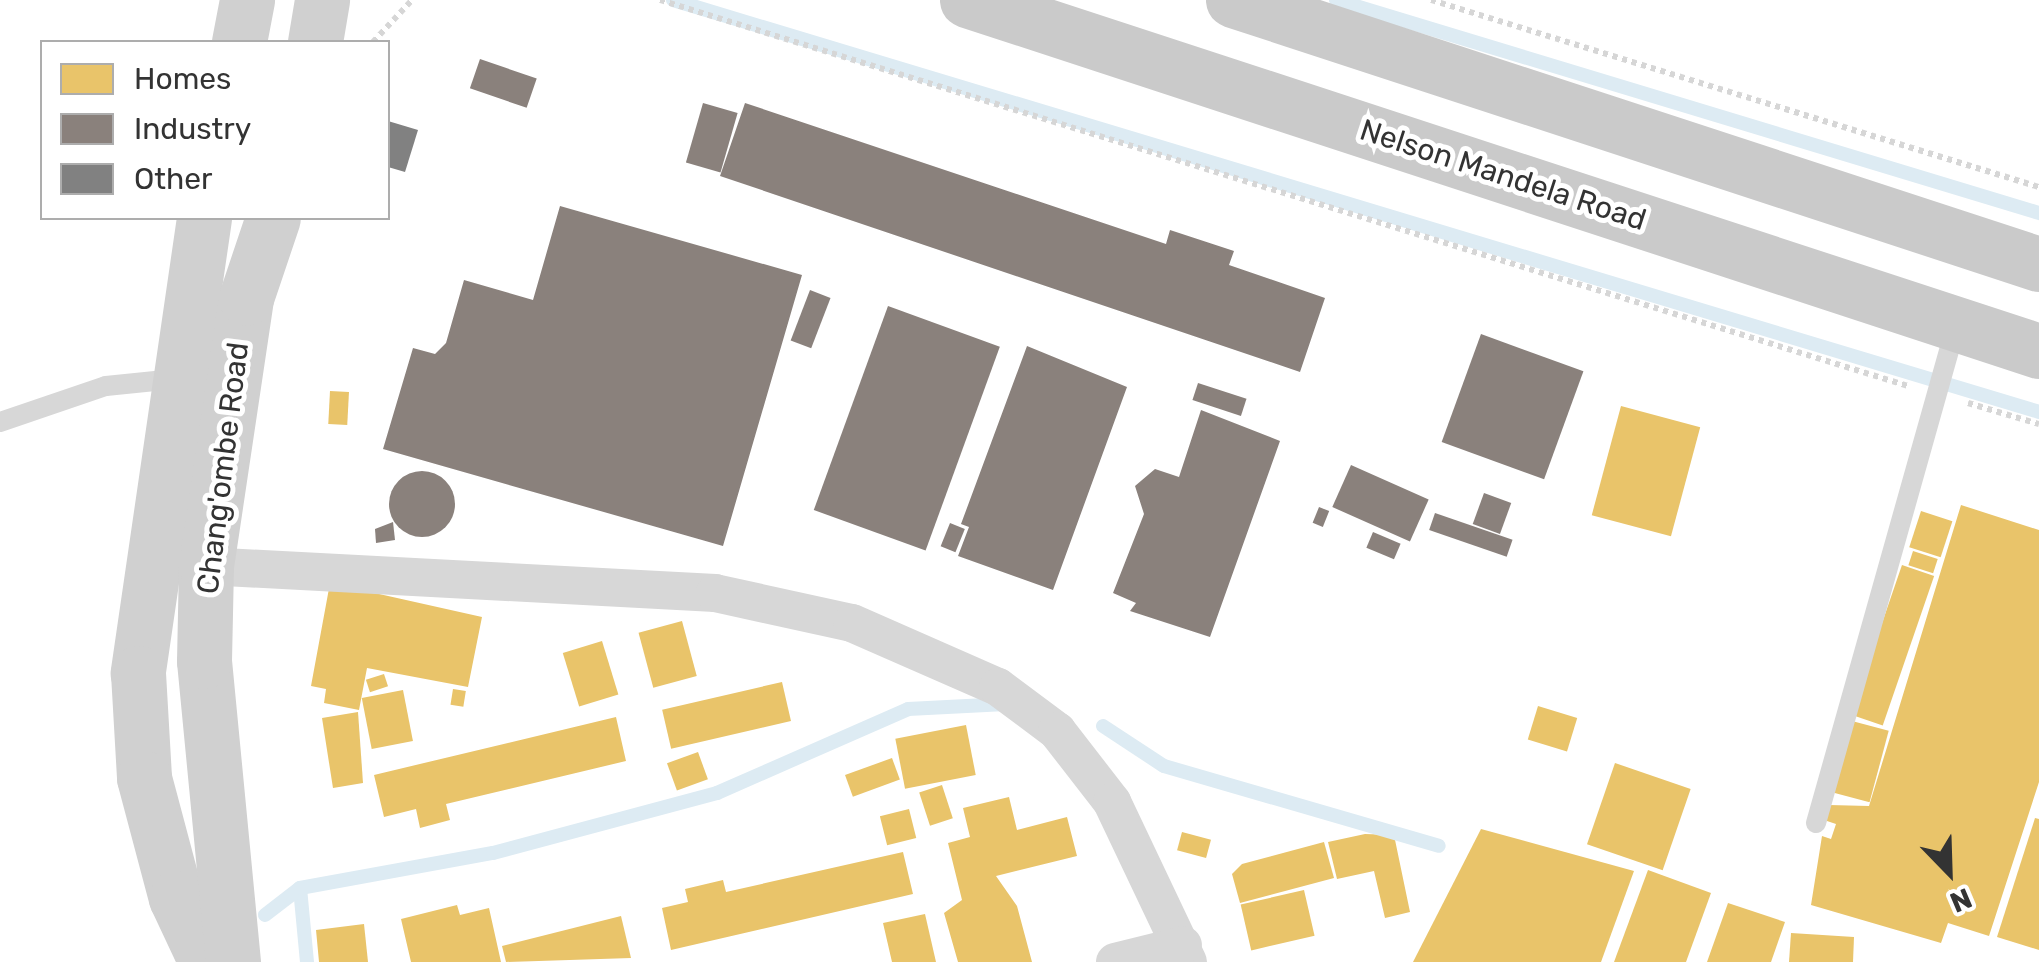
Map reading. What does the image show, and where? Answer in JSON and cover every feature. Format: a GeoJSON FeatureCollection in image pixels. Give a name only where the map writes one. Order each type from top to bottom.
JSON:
{"type":"FeatureCollection","features":[{"type":"Feature","properties":{"kind":"main road","name":"Nelson Mandela Road"},"geometry":{"type":"LineString","coordinates":[[967,0],[2039,351]]}},
{"type":"Feature","properties":{"kind":"main road"},"geometry":{"type":"LineString","coordinates":[[1233,0],[2039,264]]}},
{"type":"Feature","properties":{"kind":"street"},"geometry":{"type":"LineString","coordinates":[[238,40],[248,0]]}},
{"type":"Feature","properties":{"kind":"street"},"geometry":{"type":"LineString","coordinates":[[315,40],[322,0]]}},
{"type":"Feature","properties":{"kind":"street"},"geometry":{"type":"LineString","coordinates":[[204,220],[174,379],[138,673],[143,760],[176,898],[206,962]]}},
{"type":"Feature","properties":{"kind":"street","name":"Chang'ombe Road"},"geometry":{"type":"LineString","coordinates":[[232,962],[204,661],[206,566],[246,298],[272,220]]}},
{"type":"Feature","properties":{"kind":"street"},"geometry":{"type":"LineString","coordinates":[[206,566],[715,593],[852,623],[998,688],[1057,732],[1112,802],[1186,954],[1116,962]]}},
{"type":"Feature","properties":{"kind":"lane"},"geometry":{"type":"LineString","coordinates":[[1816,822],[1940,395],[1956,324]]}},
{"type":"Feature","properties":{"kind":"lane"},"geometry":{"type":"LineString","coordinates":[[0,422],[106,386],[174,379]]}},
{"type":"Feature","properties":{"kind":"path"},"geometry":{"type":"LineString","coordinates":[[375,40],[412,0]]}},
{"type":"Feature","properties":{"kind":"path"},"geometry":{"type":"LineString","coordinates":[[660,0],[2039,424]]}},
{"type":"Feature","properties":{"kind":"path"},"geometry":{"type":"LineString","coordinates":[[1430,0],[2039,187]]}},
{"type":"Feature","properties":{"kind":"building: Homes"},"geometry":{"type":"Polygon","coordinates":[[[330,391],[349,392],[347,425],[328,424],[330,391]]]}},
{"type":"Feature","properties":{"kind":"building: Homes"},"geometry":{"type":"Polygon","coordinates":[[[1621,406],[1700,427],[1671,536],[1592,515],[1621,406]]]}},
{"type":"Feature","properties":{"kind":"building: Homes"},"geometry":{"type":"Polygon","coordinates":[[[1961,505],[2039,530],[2039,782],[1989,936],[1948,923],[1941,943],[1811,905],[1822,836],[1831,839],[1836,824],[1824,820],[1829,805],[1869,806],[1961,505]]]}},
{"type":"Feature","properties":{"kind":"building: Homes"},"geometry":{"type":"Polygon","coordinates":[[[1921,511],[1952,521],[1941,557],[1909,547],[1921,511]]]}},
{"type":"Feature","properties":{"kind":"building: Homes"},"geometry":{"type":"Polygon","coordinates":[[[1913,551],[1938,559],[1933,573],[1908,565],[1913,551]]]}},
{"type":"Feature","properties":{"kind":"building: Homes"},"geometry":{"type":"Polygon","coordinates":[[[1902,565],[1934,576],[1883,725],[1851,714],[1902,565]]]}},
{"type":"Feature","properties":{"kind":"building: Homes"},"geometry":{"type":"Polygon","coordinates":[[[330,583],[482,617],[468,687],[367,668],[359,710],[324,703],[326,689],[311,686],[330,583]]]}},
{"type":"Feature","properties":{"kind":"building: Homes"},"geometry":{"type":"Polygon","coordinates":[[[682,621],[697,676],[653,688],[639,633],[682,621]]]}},
{"type":"Feature","properties":{"kind":"building: Homes"},"geometry":{"type":"Polygon","coordinates":[[[602,641],[618,695],[579,707],[563,653],[602,641]]]}},
{"type":"Feature","properties":{"kind":"building: Homes"},"geometry":{"type":"Polygon","coordinates":[[[384,674],[388,686],[370,692],[366,680],[384,674]]]}},
{"type":"Feature","properties":{"kind":"building: Homes"},"geometry":{"type":"Polygon","coordinates":[[[782,682],[791,721],[671,749],[662,710],[782,682]]]}},
{"type":"Feature","properties":{"kind":"building: Homes"},"geometry":{"type":"Polygon","coordinates":[[[453,689],[466,691],[463,707],[450,705],[453,689]]]}},
{"type":"Feature","properties":{"kind":"building: Homes"},"geometry":{"type":"Polygon","coordinates":[[[403,690],[413,741],[372,749],[362,698],[403,690]]]}},
{"type":"Feature","properties":{"kind":"building: Homes"},"geometry":{"type":"Polygon","coordinates":[[[1538,706],[1577,718],[1567,751],[1528,739],[1538,706]]]}},
{"type":"Feature","properties":{"kind":"building: Homes"},"geometry":{"type":"Polygon","coordinates":[[[358,712],[363,783],[333,788],[322,718],[358,712]]]}},
{"type":"Feature","properties":{"kind":"building: Homes"},"geometry":{"type":"Polygon","coordinates":[[[616,717],[626,761],[446,804],[450,820],[420,828],[416,809],[384,817],[374,775],[616,717]]]}},
{"type":"Feature","properties":{"kind":"building: Homes"},"geometry":{"type":"Polygon","coordinates":[[[1852,721],[1889,731],[1870,802],[1833,792],[1852,721]]]}},
{"type":"Feature","properties":{"kind":"building: Homes"},"geometry":{"type":"Polygon","coordinates":[[[966,725],[976,775],[905,789],[895,739],[966,725]]]}},
{"type":"Feature","properties":{"kind":"building: Homes"},"geometry":{"type":"Polygon","coordinates":[[[698,752],[708,779],[677,791],[667,763],[698,752]]]}},
{"type":"Feature","properties":{"kind":"building: Homes"},"geometry":{"type":"Polygon","coordinates":[[[892,758],[900,780],[853,797],[845,775],[892,758]]]}},
{"type":"Feature","properties":{"kind":"building: Homes"},"geometry":{"type":"Polygon","coordinates":[[[1615,763],[1691,789],[1663,870],[1587,844],[1615,763]]]}},
{"type":"Feature","properties":{"kind":"building: Homes"},"geometry":{"type":"Polygon","coordinates":[[[942,785],[953,818],[930,826],[919,792],[942,785]]]}},
{"type":"Feature","properties":{"kind":"building: Homes"},"geometry":{"type":"Polygon","coordinates":[[[1009,797],[1017,830],[1067,817],[1077,856],[996,876],[1017,906],[1032,962],[958,962],[944,913],[962,900],[948,843],[970,837],[963,808],[1009,797]]]}},
{"type":"Feature","properties":{"kind":"building: Homes"},"geometry":{"type":"Polygon","coordinates":[[[909,809],[916,838],[887,845],[880,816],[909,809]]]}},
{"type":"Feature","properties":{"kind":"building: Homes"},"geometry":{"type":"Polygon","coordinates":[[[2035,818],[2039,819],[2039,950],[1997,937],[2035,818]]]}},
{"type":"Feature","properties":{"kind":"building: Homes"},"geometry":{"type":"Polygon","coordinates":[[[1481,829],[1634,871],[1601,962],[1413,962],[1481,829]]]}},
{"type":"Feature","properties":{"kind":"building: Homes"},"geometry":{"type":"Polygon","coordinates":[[[1182,832],[1211,840],[1206,858],[1177,850],[1182,832]]]}},
{"type":"Feature","properties":{"kind":"building: Homes"},"geometry":{"type":"Polygon","coordinates":[[[1365,834],[1394,835],[1410,912],[1385,918],[1374,871],[1337,879],[1328,842],[1365,834]]]}},
{"type":"Feature","properties":{"kind":"building: Homes"},"geometry":{"type":"Polygon","coordinates":[[[1324,842],[1334,878],[1240,903],[1232,874],[1242,864],[1324,842]]]}},
{"type":"Feature","properties":{"kind":"building: Homes"},"geometry":{"type":"Polygon","coordinates":[[[903,852],[913,894],[671,950],[662,908],[688,902],[685,889],[723,880],[726,892],[903,852]]]}},
{"type":"Feature","properties":{"kind":"building: Homes"},"geometry":{"type":"Polygon","coordinates":[[[1648,870],[1711,893],[1686,962],[1614,962],[1648,870]]]}},
{"type":"Feature","properties":{"kind":"building: Homes"},"geometry":{"type":"Polygon","coordinates":[[[1304,890],[1315,936],[1251,950],[1241,905],[1304,890]]]}},
{"type":"Feature","properties":{"kind":"building: Homes"},"geometry":{"type":"Polygon","coordinates":[[[1728,903],[1785,922],[1771,962],[1707,962],[1728,903]]]}},
{"type":"Feature","properties":{"kind":"building: Homes"},"geometry":{"type":"Polygon","coordinates":[[[457,905],[460,915],[489,908],[501,962],[411,962],[401,919],[457,905]]]}},
{"type":"Feature","properties":{"kind":"building: Homes"},"geometry":{"type":"Polygon","coordinates":[[[925,914],[936,962],[892,962],[883,923],[925,914]]]}},
{"type":"Feature","properties":{"kind":"building: Homes"},"geometry":{"type":"Polygon","coordinates":[[[621,916],[631,958],[506,962],[502,946],[621,916]]]}},
{"type":"Feature","properties":{"kind":"building: Homes"},"geometry":{"type":"Polygon","coordinates":[[[364,924],[368,962],[319,962],[316,930],[364,924]]]}},
{"type":"Feature","properties":{"kind":"building: Homes"},"geometry":{"type":"Polygon","coordinates":[[[1791,933],[1854,937],[1853,962],[1789,962],[1791,933]]]}},
{"type":"Feature","properties":{"kind":"building: Industry"},"geometry":{"type":"Polygon","coordinates":[[[480,59],[537,79],[527,108],[470,88],[480,59]]]}},
{"type":"Feature","properties":{"kind":"building: Industry"},"geometry":{"type":"Polygon","coordinates":[[[703,103],[738,113],[721,173],[686,163],[703,103]]]}},
{"type":"Feature","properties":{"kind":"building: Industry"},"geometry":{"type":"Polygon","coordinates":[[[745,103],[1166,244],[1170,230],[1234,251],[1229,265],[1325,298],[1300,372],[720,176],[745,103]]]}},
{"type":"Feature","properties":{"kind":"building: Industry"},"geometry":{"type":"Polygon","coordinates":[[[560,206],[802,275],[723,546],[383,449],[413,348],[435,354],[446,343],[464,280],[533,300],[560,206]]]}},
{"type":"Feature","properties":{"kind":"building: Industry"},"geometry":{"type":"Polygon","coordinates":[[[810,290],[831,298],[811,348],[791,340],[810,290]]]}},
{"type":"Feature","properties":{"kind":"building: Industry"},"geometry":{"type":"Polygon","coordinates":[[[888,306],[1000,347],[926,551],[814,510],[888,306]]]}},
{"type":"Feature","properties":{"kind":"building: Industry"},"geometry":{"type":"Polygon","coordinates":[[[1481,334],[1583,371],[1544,479],[1442,442],[1481,334]]]}},
{"type":"Feature","properties":{"kind":"building: Industry"},"geometry":{"type":"Polygon","coordinates":[[[1027,346],[1127,387],[1053,590],[958,556],[969,527],[961,524],[1027,346]]]}},
{"type":"Feature","properties":{"kind":"building: Industry"},"geometry":{"type":"Polygon","coordinates":[[[1198,383],[1247,399],[1241,416],[1192,400],[1198,383]]]}},
{"type":"Feature","properties":{"kind":"building: Industry"},"geometry":{"type":"Polygon","coordinates":[[[1201,410],[1280,441],[1210,637],[1130,611],[1136,603],[1113,593],[1144,514],[1135,486],[1155,469],[1179,477],[1201,410]]]}},
{"type":"Feature","properties":{"kind":"building: Industry"},"geometry":{"type":"Polygon","coordinates":[[[1351,465],[1429,500],[1410,542],[1332,507],[1351,465]]]}},
{"type":"Feature","properties":{"kind":"building: Industry"},"geometry":{"type":"Polygon","coordinates":[[[422,471],[435,473],[445,481],[453,491],[453,517],[445,527],[435,535],[422,537],[409,535],[399,527],[391,517],[389,504],[391,491],[399,481],[409,473],[422,471]]]}},
{"type":"Feature","properties":{"kind":"building: Industry"},"geometry":{"type":"Polygon","coordinates":[[[1484,493],[1511,503],[1500,534],[1473,524],[1484,493]]]}},
{"type":"Feature","properties":{"kind":"building: Industry"},"geometry":{"type":"Polygon","coordinates":[[[1319,507],[1329,511],[1323,527],[1313,523],[1319,507]]]}},
{"type":"Feature","properties":{"kind":"building: Industry"},"geometry":{"type":"Polygon","coordinates":[[[1435,513],[1513,540],[1507,557],[1429,530],[1435,513]]]}},
{"type":"Feature","properties":{"kind":"building: Industry"},"geometry":{"type":"Polygon","coordinates":[[[393,522],[395,540],[376,543],[375,529],[393,522]]]}},
{"type":"Feature","properties":{"kind":"building: Industry"},"geometry":{"type":"Polygon","coordinates":[[[950,523],[965,529],[955,552],[941,546],[950,523]]]}},
{"type":"Feature","properties":{"kind":"building: Industry"},"geometry":{"type":"Polygon","coordinates":[[[1373,532],[1401,544],[1394,559],[1366,548],[1373,532]]]}},
{"type":"Feature","properties":{"kind":"building: Other"},"geometry":{"type":"Polygon","coordinates":[[[390,122],[418,130],[405,172],[390,168],[390,122]]]}},
{"type":"Feature","properties":{"kind":"waterway"},"geometry":{"type":"LineString","coordinates":[[673,0],[2039,412]]}},
{"type":"Feature","properties":{"kind":"waterway"},"geometry":{"type":"LineString","coordinates":[[1336,0],[2039,213]]}},
{"type":"Feature","properties":{"kind":"waterway"},"geometry":{"type":"LineString","coordinates":[[265,915],[300,888],[493,853],[717,793],[908,709],[1006,704]]}},
{"type":"Feature","properties":{"kind":"waterway"},"geometry":{"type":"LineString","coordinates":[[1103,726],[1164,766],[1439,846]]}},
{"type":"Feature","properties":{"kind":"waterway"},"geometry":{"type":"LineString","coordinates":[[300,888],[307,962]]}}]}
